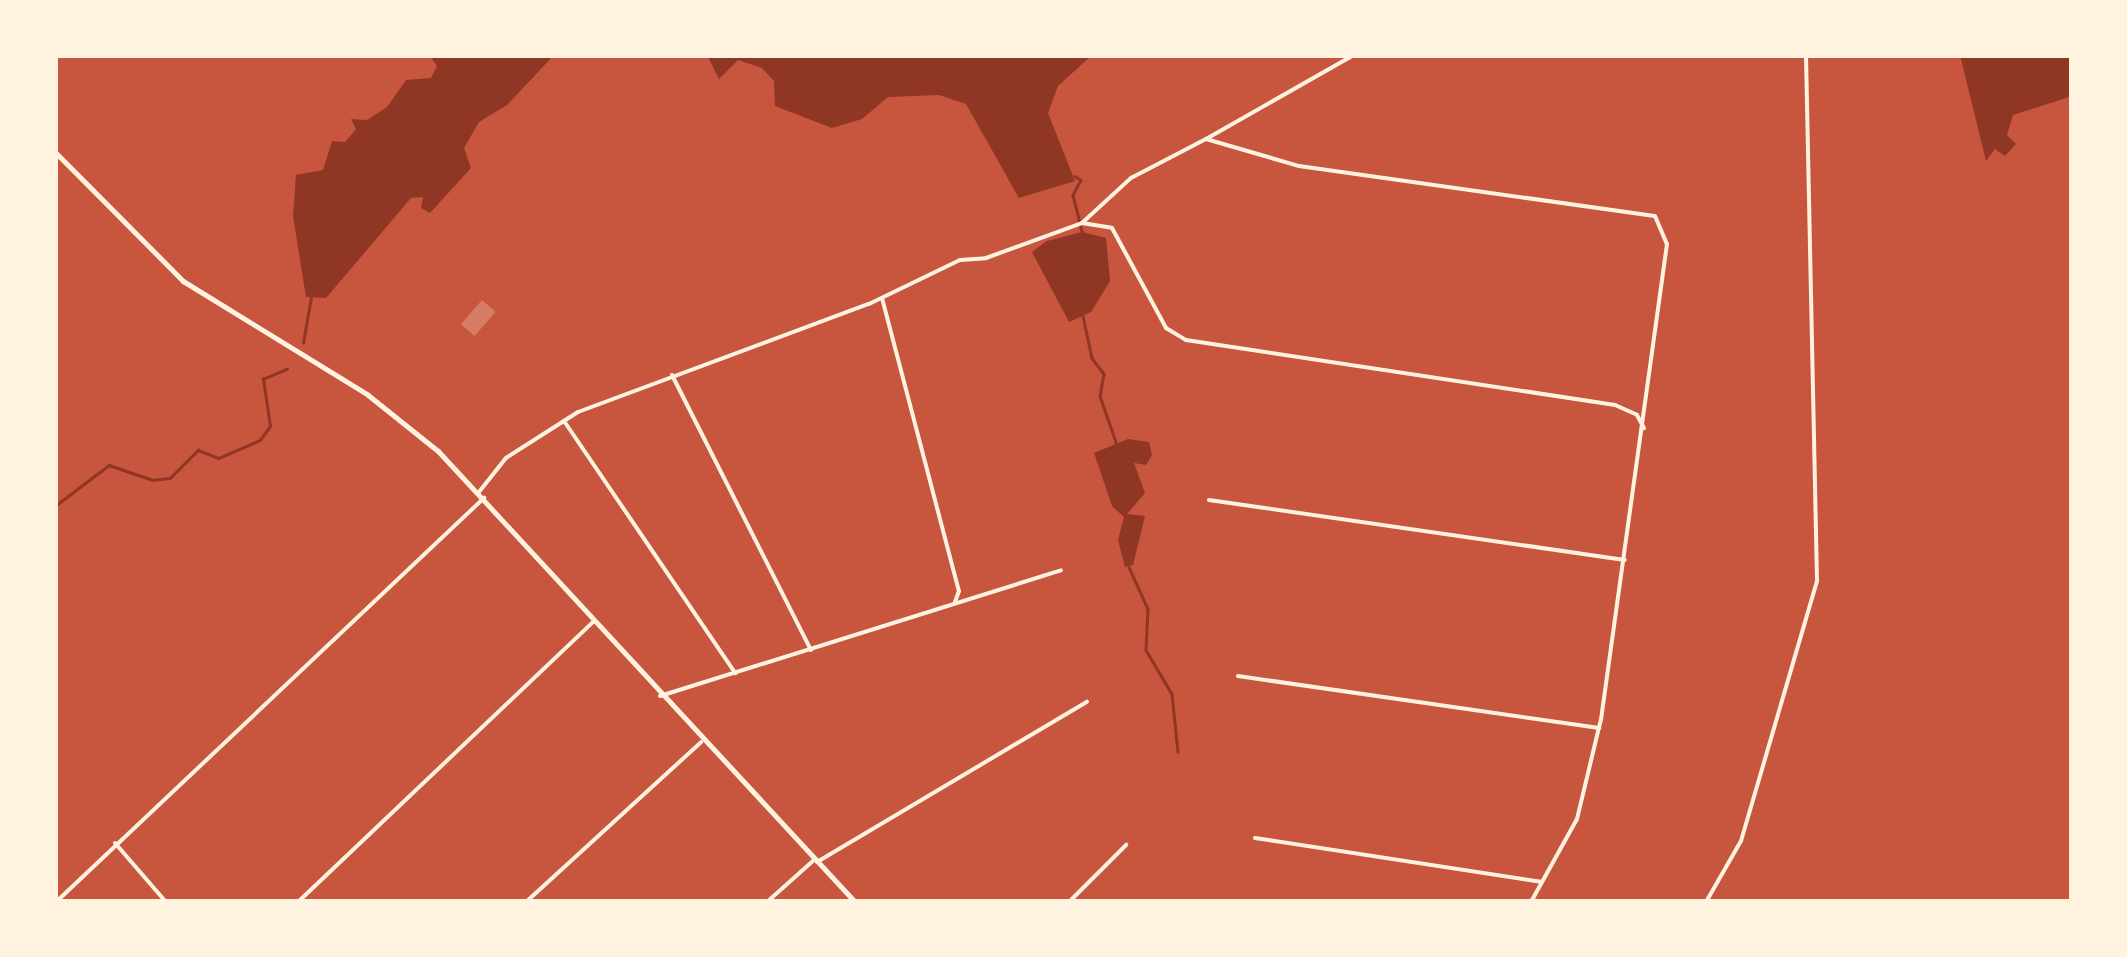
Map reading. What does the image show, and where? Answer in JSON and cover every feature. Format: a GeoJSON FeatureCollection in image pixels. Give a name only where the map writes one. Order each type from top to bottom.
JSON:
{"type":"FeatureCollection","features":[{"type":"Feature","properties":{"kind":"street"},"geometry":{"type":"LineString","coordinates":[[56,902],[482,495],[506,458],[564,420],[672,375],[882,298],[960,260],[986,258],[1082,223],[1131,178],[1354,55]]}},
{"type":"Feature","properties":{"kind":"street"},"geometry":{"type":"LineString","coordinates":[[1706,902],[1741,841],[1817,580],[1806,55]]}},
{"type":"Feature","properties":{"kind":"street"},"geometry":{"type":"LineString","coordinates":[[1206,139],[1299,166],[1655,216],[1667,244],[1600,728],[1577,819],[1531,902]]}},
{"type":"Feature","properties":{"kind":"street"},"geometry":{"type":"LineString","coordinates":[[55,152],[183,281],[368,395],[482,495],[701,742],[855,902]]}},
{"type":"Feature","properties":{"kind":"street"},"geometry":{"type":"LineString","coordinates":[[1082,223],[1112,228],[1166,328],[1186,340],[1615,405],[1636,415],[1644,428]]}},
{"type":"Feature","properties":{"kind":"street"},"geometry":{"type":"LineString","coordinates":[[882,298],[959,591],[955,602]]}},
{"type":"Feature","properties":{"kind":"street"},"geometry":{"type":"LineString","coordinates":[[672,375],[811,650]]}},
{"type":"Feature","properties":{"kind":"street"},"geometry":{"type":"LineString","coordinates":[[564,420],[735,673]]}},
{"type":"Feature","properties":{"kind":"street"},"geometry":{"type":"LineString","coordinates":[[1210,500],[1625,560]]}},
{"type":"Feature","properties":{"kind":"street"},"geometry":{"type":"LineString","coordinates":[[660,696],[1062,570]]}},
{"type":"Feature","properties":{"kind":"street"},"geometry":{"type":"LineString","coordinates":[[298,902],[594,621]]}},
{"type":"Feature","properties":{"kind":"street"},"geometry":{"type":"LineString","coordinates":[[1238,676],[1600,728]]}},
{"type":"Feature","properties":{"kind":"street"},"geometry":{"type":"LineString","coordinates":[[767,902],[815,861],[1087,702]]}},
{"type":"Feature","properties":{"kind":"street"},"geometry":{"type":"LineString","coordinates":[[526,902],[701,742]]}},
{"type":"Feature","properties":{"kind":"street"},"geometry":{"type":"LineString","coordinates":[[1255,838],[1541,882]]}},
{"type":"Feature","properties":{"kind":"street"},"geometry":{"type":"LineString","coordinates":[[115,843],[166,902]]}},
{"type":"Feature","properties":{"kind":"street"},"geometry":{"type":"LineString","coordinates":[[1069,902],[1126,845]]}},
{"type":"Feature","properties":{"kind":"shaded area"},"geometry":{"type":"Polygon","coordinates":[[[429,55],[554,55],[507,105],[479,122],[464,148],[471,168],[430,213],[421,208],[423,197],[411,198],[326,298],[306,297],[293,216],[296,175],[323,170],[332,141],[345,142],[356,129],[351,119],[367,120],[387,107],[406,80],[431,78],[437,66],[429,55]]]}},
{"type":"Feature","properties":{"kind":"shaded area"},"geometry":{"type":"Polygon","coordinates":[[[707,55],[1092,55],[1058,86],[1048,113],[1075,181],[1019,198],[966,104],[939,95],[888,97],[862,119],[832,128],[775,106],[774,81],[762,68],[738,60],[719,79],[707,55]]]}},
{"type":"Feature","properties":{"kind":"shaded area"},"geometry":{"type":"Polygon","coordinates":[[[1960,55],[2072,55],[2072,96],[2013,115],[2007,135],[2016,144],[2005,156],[1995,149],[1986,161],[1960,55]]]}},
{"type":"Feature","properties":{"kind":"shaded area"},"geometry":{"type":"Polygon","coordinates":[[[1082,232],[1106,238],[1110,281],[1091,312],[1069,322],[1032,252],[1047,241],[1082,232]]]}},
{"type":"Feature","properties":{"kind":"shaded area"},"geometry":{"type":"Polygon","coordinates":[[[1128,439],[1149,442],[1152,455],[1146,465],[1134,463],[1145,493],[1127,514],[1145,516],[1133,565],[1125,567],[1118,540],[1124,517],[1112,506],[1094,453],[1128,439]]]}},
{"type":"Feature","properties":{"kind":"building"},"geometry":{"type":"Polygon","coordinates":[[[482,300],[496,312],[475,336],[461,324],[482,300]]]}},
{"type":"Feature","properties":{"kind":"waterway"},"geometry":{"type":"LineString","coordinates":[[1075,176],[1081,180],[1073,195],[1082,232]]}},
{"type":"Feature","properties":{"kind":"waterway"},"geometry":{"type":"LineString","coordinates":[[303,343],[311,297]]}},
{"type":"Feature","properties":{"kind":"waterway"},"geometry":{"type":"LineString","coordinates":[[1083,316],[1092,358],[1104,374],[1100,396],[1116,442]]}},
{"type":"Feature","properties":{"kind":"waterway"},"geometry":{"type":"LineString","coordinates":[[55,506],[109,465],[153,480],[170,478],[198,450],[219,458],[260,440],[270,426],[263,379],[287,369]]}},
{"type":"Feature","properties":{"kind":"waterway"},"geometry":{"type":"LineString","coordinates":[[1129,567],[1148,609],[1146,650],[1172,694],[1178,752]]}}]}
